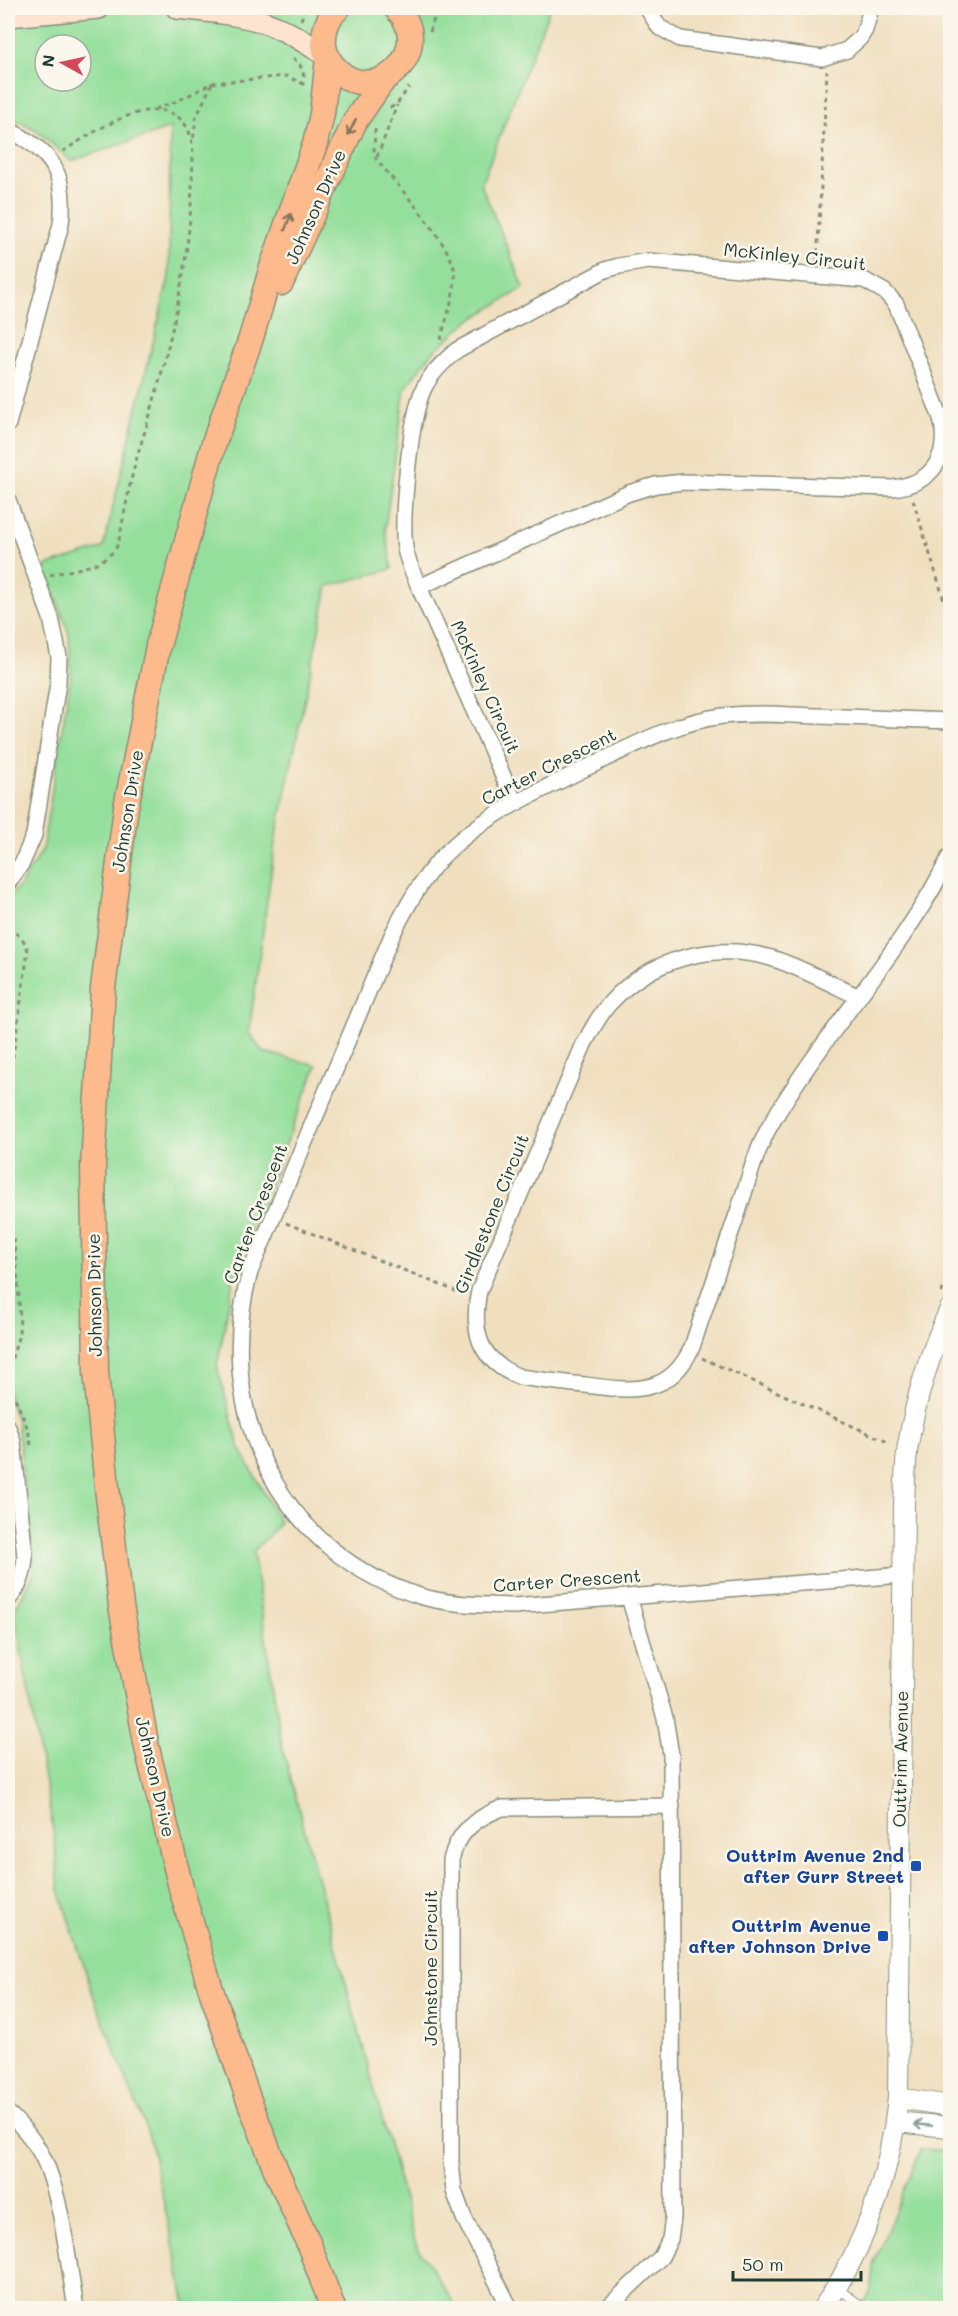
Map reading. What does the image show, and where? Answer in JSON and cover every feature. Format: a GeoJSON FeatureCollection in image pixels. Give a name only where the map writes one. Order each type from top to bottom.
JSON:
{"type":"FeatureCollection","features":[{"type":"Feature","properties":{"kind":"main road"},"geometry":{"type":"LineString","coordinates":[[8,16],[99,8]]}},
{"type":"Feature","properties":{"kind":"main road"},"geometry":{"type":"LineString","coordinates":[[177,8],[245,17],[263,22],[296,37],[327,57],[340,74],[350,79],[371,82],[384,79]]}},
{"type":"Feature","properties":{"kind":"main road","name":"Johnson Drive"},"geometry":{"type":"LineString","coordinates":[[333,2308],[308,2241],[276,2170],[247,2095],[211,1990],[176,1866],[147,1748],[121,1606],[96,1372],[94,1154],[103,988],[126,807],[158,645],[214,443],[315,144],[322,114],[327,57],[325,28],[338,8]]}},
{"type":"Feature","properties":{"kind":"main road","name":"Johnson Drive"},"geometry":{"type":"LineString","coordinates":[[251,338],[286,273],[355,121],[384,79],[399,69],[409,50],[409,28],[403,11]]}},
{"type":"Feature","properties":{"kind":"main road","name":"Johnson Drive"},"geometry":{"type":"LineString","coordinates":[[308,2241],[349,2308]]}},
{"type":"Feature","properties":{"kind":"street"},"geometry":{"type":"LineString","coordinates":[[647,8],[659,27],[680,39],[828,57],[847,50],[860,38],[872,8]]}},
{"type":"Feature","properties":{"kind":"street"},"geometry":{"type":"LineString","coordinates":[[8,130],[29,140],[50,160],[59,177],[64,201],[61,224],[8,424]]}},
{"type":"Feature","properties":{"kind":"street","name":"McKinley Circuit"},"geometry":{"type":"LineString","coordinates":[[419,587],[629,493],[656,485],[684,482],[901,487],[917,482],[930,472],[943,451],[945,434],[941,418],[896,304],[885,292],[864,280],[648,261],[605,270],[481,336],[444,360],[423,389],[414,420],[403,522],[406,550],[419,587],[515,803]]}},
{"type":"Feature","properties":{"kind":"street"},"geometry":{"type":"LineString","coordinates":[[8,500],[58,644],[58,683],[34,835],[22,863],[8,883]]}},
{"type":"Feature","properties":{"kind":"street","name":"Carter Crescent"},"geometry":{"type":"LineString","coordinates":[[903,1575],[514,1606],[468,1605],[424,1597],[381,1580],[342,1557],[308,1527],[280,1491],[258,1451],[244,1408],[240,1385],[238,1340],[244,1294],[250,1272],[393,933],[414,893],[442,857],[476,827],[515,803],[644,740],[684,724],[704,719],[767,714],[951,721]]}},
{"type":"Feature","properties":{"kind":"street","name":"Girdlestone Circuit"},"geometry":{"type":"LineString","coordinates":[[859,997],[772,958],[737,951],[720,951],[686,956],[669,962],[638,978],[612,1000],[584,1044],[479,1291],[474,1312],[477,1333],[493,1361],[520,1377],[624,1390],[645,1389],[665,1381],[674,1374],[689,1353],[755,1161],[770,1126],[789,1094],[859,997],[933,892],[951,856]]}},
{"type":"Feature","properties":{"kind":"street","name":"Outtrim Avenue"},"geometry":{"type":"LineString","coordinates":[[823,2308],[837,2288],[864,2236],[883,2180],[895,2122],[898,2098],[904,1505],[908,1446],[920,1389],[939,1333],[951,1309]]}},
{"type":"Feature","properties":{"kind":"street"},"geometry":{"type":"LineString","coordinates":[[8,1427],[13,1442],[25,1556],[24,1572],[18,1587],[8,1600]]}},
{"type":"Feature","properties":{"kind":"street"},"geometry":{"type":"LineString","coordinates":[[607,2308],[661,2257],[670,2239],[674,2218],[671,1755],[666,1718],[629,1597]]}},
{"type":"Feature","properties":{"kind":"street","name":"Johnstone Circuit"},"geometry":{"type":"LineString","coordinates":[[512,2308],[464,2218],[454,2191],[451,2162],[451,1860],[453,1849],[464,1830],[482,1815],[502,1808],[672,1806]]}},
{"type":"Feature","properties":{"kind":"street"},"geometry":{"type":"LineString","coordinates":[[898,2098],[951,2106]]}},
{"type":"Feature","properties":{"kind":"street"},"geometry":{"type":"LineString","coordinates":[[8,2113],[19,2124],[46,2164],[55,2195],[76,2308]]}},
{"type":"Feature","properties":{"kind":"street"},"geometry":{"type":"LineString","coordinates":[[895,2122],[951,2127]]}},
{"type":"Feature","properties":{"kind":"lane"},"geometry":{"type":"LineString","coordinates":[[837,2288],[865,2308]]}},
{"type":"Feature","properties":{"kind":"path"},"geometry":{"type":"LineString","coordinates":[[818,250],[828,57]]}},
{"type":"Feature","properties":{"kind":"path"},"geometry":{"type":"LineString","coordinates":[[37,579],[105,560],[118,544],[135,465],[152,411],[179,297],[190,217],[192,144],[196,118],[212,83],[178,101],[111,123],[50,160]]}},
{"type":"Feature","properties":{"kind":"path"},"geometry":{"type":"LineString","coordinates":[[376,159],[397,104]]}},
{"type":"Feature","properties":{"kind":"path"},"geometry":{"type":"LineString","coordinates":[[154,110],[177,116],[185,124],[192,144]]}},
{"type":"Feature","properties":{"kind":"path"},"geometry":{"type":"LineString","coordinates":[[375,129],[376,159],[444,245],[453,261],[453,284],[438,354],[444,360]]}},
{"type":"Feature","properties":{"kind":"path"},"geometry":{"type":"LineString","coordinates":[[914,502],[951,619]]}},
{"type":"Feature","properties":{"kind":"path"},"geometry":{"type":"LineString","coordinates":[[8,928],[19,934],[26,942],[28,951],[8,1090]]}},
{"type":"Feature","properties":{"kind":"path"},"geometry":{"type":"LineString","coordinates":[[8,1212],[20,1324],[10,1376],[30,1435],[32,1455]]}},
{"type":"Feature","properties":{"kind":"path"},"geometry":{"type":"LineString","coordinates":[[273,1218],[477,1300]]}},
{"type":"Feature","properties":{"kind":"path"},"geometry":{"type":"LineString","coordinates":[[689,1353],[892,1444]]}},
{"type":"Feature","properties":{"kind":"green space"},"geometry":{"type":"Polygon","coordinates":[[[8,8],[550,8],[481,184],[524,288],[467,322],[433,352],[405,388],[385,528],[392,569],[328,586],[275,843],[249,1033],[263,1052],[317,1065],[234,1276],[217,1366],[239,1446],[280,1523],[253,1552],[282,1746],[416,2244],[457,2308],[187,2308],[149,2136],[96,2003],[59,1890],[54,1834],[14,1611],[34,1573],[17,1420],[8,1398],[8,897],[20,886],[42,851],[71,676],[69,634],[45,566],[103,548],[169,277],[170,128],[71,161],[35,129],[8,117],[8,8]]]}},
{"type":"Feature","properties":{"kind":"green space"},"geometry":{"type":"Polygon","coordinates":[[[921,2149],[950,2151],[950,2308],[861,2308],[871,2291],[873,2265],[921,2149]]]}},
{"type":"Feature","properties":{"kind":"place","name":"Outtrim Avenue 2nd after Gurr Street"},"geometry":{"type":"Point","coordinates":[916,1866]}},
{"type":"Feature","properties":{"kind":"place","name":"Outtrim Avenue after Johnson Drive"},"geometry":{"type":"Point","coordinates":[883,1936]}}]}
